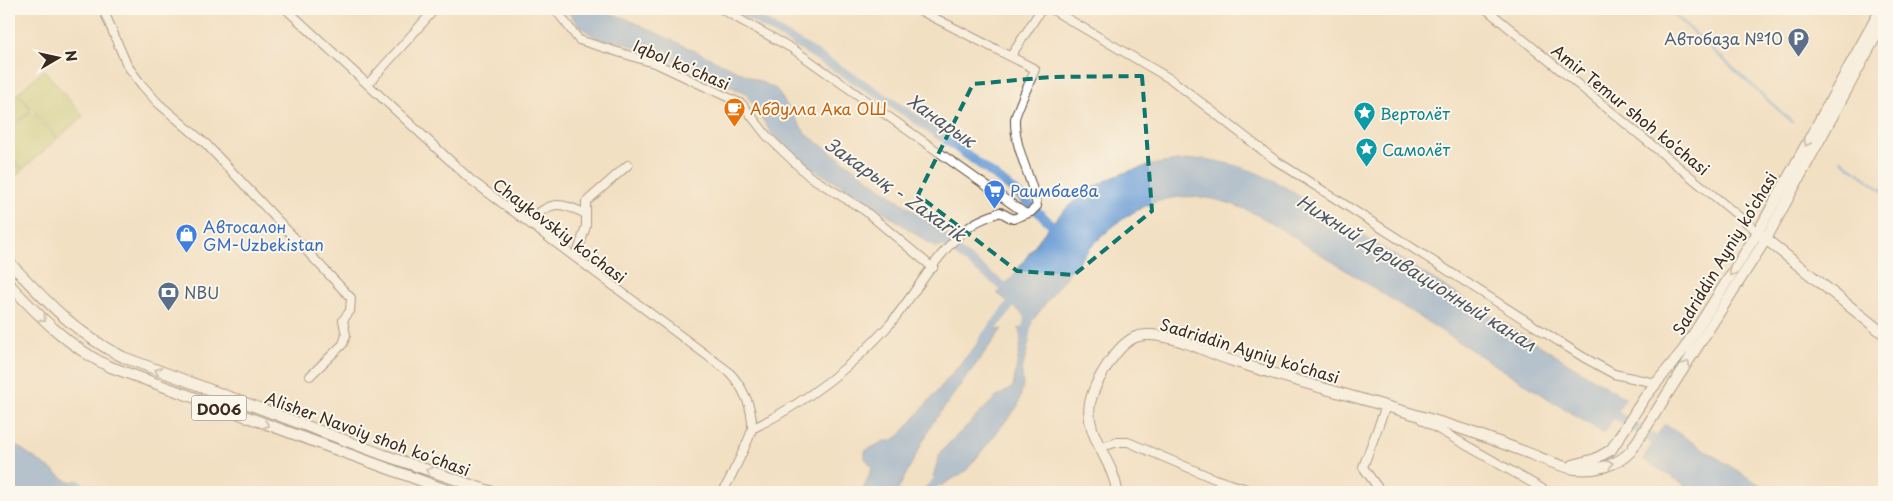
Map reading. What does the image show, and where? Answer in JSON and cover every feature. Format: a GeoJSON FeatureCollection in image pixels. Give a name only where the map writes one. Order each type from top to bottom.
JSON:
{"type":"FeatureCollection","features":[{"type":"Feature","properties":{"kind":"main road","name":"Sadriddin Ayniy ko‘chasi"},"geometry":{"type":"LineString","coordinates":[[1552,462],[1573,465],[1591,461],[1607,453],[1655,383],[1684,349],[1758,232],[1881,9]]}},
{"type":"Feature","properties":{"kind":"main road","name":"Sadriddin Ayniy ko‘chasi"},"geometry":{"type":"LineString","coordinates":[[1117,492],[1114,478],[1089,421],[1091,397],[1118,349],[1128,340],[1140,336],[1157,335],[1172,339],[1273,374],[1386,406],[1500,442],[1575,469],[1596,468],[1616,462],[1631,451],[1766,239],[1884,21]]}},
{"type":"Feature","properties":{"kind":"main road"},"geometry":{"type":"LineString","coordinates":[[1758,232],[1884,334]]}},
{"type":"Feature","properties":{"kind":"main road","name":"Alisher Navoiy shoh koʻchasi"},"geometry":{"type":"LineString","coordinates":[[9,262],[68,320],[99,344],[123,357],[357,446],[492,492]]}},
{"type":"Feature","properties":{"kind":"main road","name":"Alisher Navoiy shoh koʻchasi"},"geometry":{"type":"LineString","coordinates":[[9,284],[64,339],[83,353],[108,366],[452,492]]}},
{"type":"Feature","properties":{"kind":"street"},"geometry":{"type":"LineString","coordinates":[[103,9],[127,65],[141,84],[158,103],[206,144],[351,298],[350,311],[344,320],[346,335],[343,344],[310,376]]}},
{"type":"Feature","properties":{"kind":"street","name":"Chaykovskiy ko‘chasi"},"geometry":{"type":"LineString","coordinates":[[286,9],[471,180],[728,371],[738,381],[744,393],[752,429]]}},
{"type":"Feature","properties":{"kind":"street"},"geometry":{"type":"LineString","coordinates":[[368,84],[435,9]]}},
{"type":"Feature","properties":{"kind":"street","name":"Iqbol koʻchasi"},"geometry":{"type":"LineString","coordinates":[[555,9],[579,40],[657,64],[742,104],[767,136],[809,176],[864,210],[933,268]]}},
{"type":"Feature","properties":{"kind":"street"},"geometry":{"type":"LineString","coordinates":[[721,9],[794,49],[1028,213]]}},
{"type":"Feature","properties":{"kind":"street"},"geometry":{"type":"LineString","coordinates":[[723,492],[752,429],[787,412],[863,353],[892,322],[955,240],[973,224],[1000,212],[1013,219],[1028,213],[1038,206],[1035,192],[1022,160],[1015,118],[1035,69],[917,9]]}},
{"type":"Feature","properties":{"kind":"street"},"geometry":{"type":"LineString","coordinates":[[1011,56],[1040,12],[1045,9]]}},
{"type":"Feature","properties":{"kind":"street"},"geometry":{"type":"LineString","coordinates":[[1051,9],[1172,80],[1275,160],[1583,357],[1614,374],[1655,383]]}},
{"type":"Feature","properties":{"kind":"street","name":"Amir Temur shoh ko‘chasi"},"geometry":{"type":"LineString","coordinates":[[1486,9],[1758,232]]}},
{"type":"Feature","properties":{"kind":"street"},"geometry":{"type":"LineString","coordinates":[[576,258],[586,226],[586,202],[628,165]]}},
{"type":"Feature","properties":{"kind":"street"},"geometry":{"type":"LineString","coordinates":[[528,222],[550,205],[560,204],[586,214]]}},
{"type":"Feature","properties":{"kind":"street"},"geometry":{"type":"LineString","coordinates":[[1380,492],[1363,467],[1386,406]]}},
{"type":"Feature","properties":{"kind":"street","name":"Sadriddin Ayniy ko‘chasi"},"geometry":{"type":"LineString","coordinates":[[1412,414],[1487,459],[1548,492]]}},
{"type":"Feature","properties":{"kind":"street"},"geometry":{"type":"LineString","coordinates":[[1100,448],[1117,442],[1128,442],[1215,479],[1256,492]]}},
{"type":"Feature","properties":{"kind":"highlighted area"},"geometry":{"type":"Polygon","coordinates":[[[1142,76],[1152,211],[1074,275],[1017,271],[918,195],[973,84],[1051,77],[1142,76]]]}},
{"type":"Feature","properties":{"kind":"green space"},"geometry":{"type":"Polygon","coordinates":[[[44,70],[83,116],[58,138],[18,93],[44,70]]]}},
{"type":"Feature","properties":{"kind":"green space"},"geometry":{"type":"Polygon","coordinates":[[[16,93],[31,109],[9,129],[9,100],[16,93]]]}},
{"type":"Feature","properties":{"kind":"green space"},"geometry":{"type":"Polygon","coordinates":[[[31,111],[57,139],[23,169],[16,161],[9,167],[9,131],[31,111]]]}},
{"type":"Feature","properties":{"kind":"green space"},"geometry":{"type":"Polygon","coordinates":[[[16,163],[22,170],[9,181],[9,169],[16,163]]]}},
{"type":"Feature","properties":{"kind":"water"},"geometry":{"type":"Polygon","coordinates":[[[565,9],[592,9],[625,18],[776,89],[806,134],[951,238],[949,244],[936,248],[864,198],[804,164],[771,133],[746,94],[684,64],[621,42],[597,39],[581,27],[565,9]]]}},
{"type":"Feature","properties":{"kind":"water"},"geometry":{"type":"Polygon","coordinates":[[[1204,159],[1242,168],[1278,183],[1626,399],[1604,434],[1265,219],[1225,202],[1190,197],[1158,201],[1130,214],[1104,234],[1080,259],[1034,319],[1029,319],[997,293],[1005,288],[1055,220],[1087,192],[1105,181],[1142,167],[1183,160],[1204,159]]]}},
{"type":"Feature","properties":{"kind":"water"},"geometry":{"type":"Polygon","coordinates":[[[1019,328],[1028,329],[1029,342],[1022,371],[1023,386],[1018,406],[966,471],[941,486],[933,477],[940,452],[994,399],[1013,387],[1021,341],[1019,328]]]}},
{"type":"Feature","properties":{"kind":"water"},"geometry":{"type":"Polygon","coordinates":[[[1002,329],[932,424],[897,492],[862,492],[872,468],[865,458],[865,451],[884,441],[891,441],[900,435],[988,331],[1002,329]]]}},
{"type":"Feature","properties":{"kind":"water"},"geometry":{"type":"Polygon","coordinates":[[[1664,424],[1771,492],[1696,492],[1643,459],[1664,424]]]}},
{"type":"Feature","properties":{"kind":"water"},"geometry":{"type":"Polygon","coordinates":[[[9,440],[69,482],[78,480],[94,492],[16,492],[9,488],[9,440]]]}},
{"type":"Feature","properties":{"kind":"pier"},"geometry":{"type":"Polygon","coordinates":[[[1626,399],[1628,401],[1606,435],[1604,434],[1626,399]]]}},
{"type":"Feature","properties":{"kind":"pier"},"geometry":{"type":"Polygon","coordinates":[[[1662,423],[1664,424],[1642,459],[1640,457],[1662,423]]]}},
{"type":"Feature","properties":{"kind":"waterway","name":"Ханарык"},"geometry":{"type":"LineString","coordinates":[[739,9],[842,71],[910,115],[1015,191],[1059,231]]}},
{"type":"Feature","properties":{"kind":"waterway"},"geometry":{"type":"LineString","coordinates":[[1668,9],[1792,122]]}},
{"type":"Feature","properties":{"kind":"waterway"},"geometry":{"type":"LineString","coordinates":[[1841,160],[1884,192]]}},
{"type":"Feature","properties":{"kind":"waterway","name":"Закарық - Zaxarik"},"geometry":{"type":"LineString","coordinates":[[943,241],[1005,288],[1014,281]]}},
{"type":"Feature","properties":{"kind":"waterway","name":"Нижний Деривационный канал"},"geometry":{"type":"LineString","coordinates":[[983,340],[1018,295]]}},
{"type":"Feature","properties":{"kind":"waterway","name":"Нижний Деривационный канал"},"geometry":{"type":"LineString","coordinates":[[1024,341],[1031,307]]}},
{"type":"Feature","properties":{"kind":"waterway","name":"Нижний Деривационный канал"},"geometry":{"type":"LineString","coordinates":[[1606,409],[1664,446]]}},
{"type":"Feature","properties":{"kind":"waterway","name":"Нижний Деривационный канал"},"geometry":{"type":"LineString","coordinates":[[926,492],[944,475]]}},
{"type":"Feature","properties":{"kind":"place","name":"Автобаза №10"},"geometry":{"type":"Point","coordinates":[1799,57]}},
{"type":"Feature","properties":{"kind":"place","name":"Абдулла Ака ОШ"},"geometry":{"type":"Point","coordinates":[734,127]}},
{"type":"Feature","properties":{"kind":"place","name":"Вертолёт"},"geometry":{"type":"Point","coordinates":[1364,132]}},
{"type":"Feature","properties":{"kind":"place","name":"Самолёт"},"geometry":{"type":"Point","coordinates":[1366,168]}},
{"type":"Feature","properties":{"kind":"place","name":"Раимбаева"},"geometry":{"type":"Point","coordinates":[994,209]}},
{"type":"Feature","properties":{"kind":"place","name":"Автосалон GM-Uzbekistan"},"geometry":{"type":"Point","coordinates":[187,254]}},
{"type":"Feature","properties":{"kind":"place","name":"NBU"},"geometry":{"type":"Point","coordinates":[168,311]}}]}
